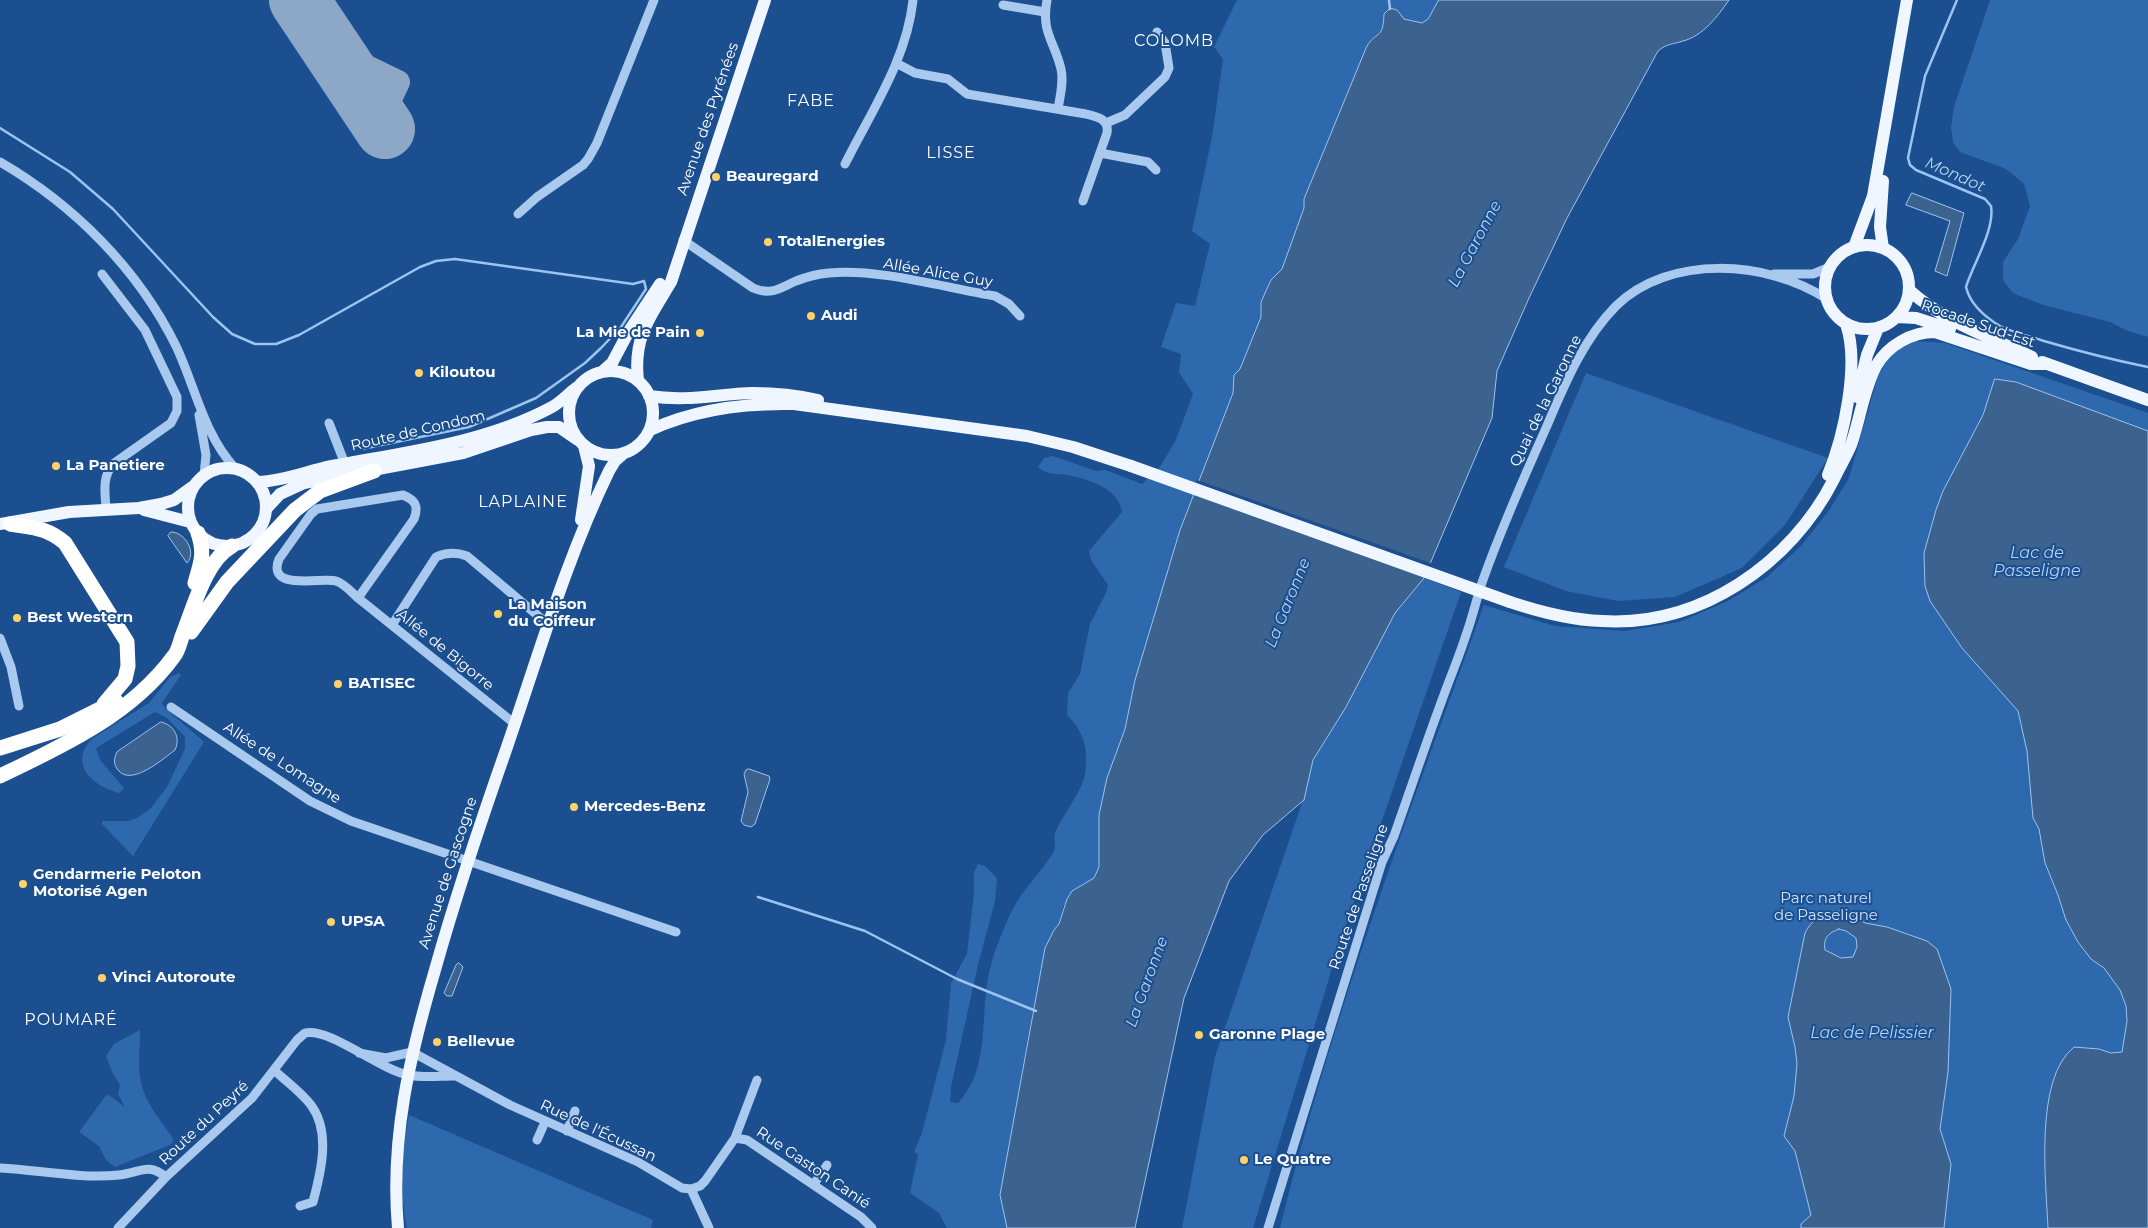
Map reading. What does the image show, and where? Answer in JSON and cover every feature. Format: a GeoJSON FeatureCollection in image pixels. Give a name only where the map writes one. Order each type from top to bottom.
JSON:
{"type":"FeatureCollection","features":[{"type":"Feature","properties":{"kind":"highway"},"geometry":{"type":"LineString","coordinates":[[0,776],[45,755],[117,713],[159,675],[176,654],[215,595],[296,510],[320,491],[374,471]]}},
{"type":"Feature","properties":{"kind":"highway"},"geometry":{"type":"LineString","coordinates":[[6,523],[42,528],[66,543],[127,642],[128,666],[125,679],[118,689],[93,714]]}},
{"type":"Feature","properties":{"kind":"highway"},"geometry":{"type":"LineString","coordinates":[[0,748],[60,729],[111,705],[132,689],[170,647],[180,628],[202,558],[202,547],[194,528]]}},
{"type":"Feature","properties":{"kind":"highway"},"geometry":{"type":"LineString","coordinates":[[176,654],[207,574],[218,556],[232,546]]}},
{"type":"Feature","properties":{"kind":"main road","name":"Avenue des Pyrénées"},"geometry":{"type":"LineString","coordinates":[[638,380],[636,362],[639,342],[648,321],[671,282],[682,244],[765,0]]}},
{"type":"Feature","properties":{"kind":"main road"},"geometry":{"type":"LineString","coordinates":[[1854,248],[1873,196],[1907,0]]}},
{"type":"Feature","properties":{"kind":"main road"},"geometry":{"type":"LineString","coordinates":[[1883,248],[1880,227],[1881,194],[1897,82],[1913,0]]}},
{"type":"Feature","properties":{"kind":"main road","name":"Avenue des Pyrénées"},"geometry":{"type":"LineString","coordinates":[[603,371],[618,354],[629,331],[664,278],[682,244]]}},
{"type":"Feature","properties":{"kind":"main road"},"geometry":{"type":"LineString","coordinates":[[1863,245],[1883,248],[1894,255],[1903,265],[1908,277],[1909,290],[1906,305],[1897,317],[1888,324],[1878,328],[1862,329],[1846,324],[1834,313],[1827,299],[1826,283],[1830,267],[1836,259],[1854,248],[1863,245]]}},
{"type":"Feature","properties":{"kind":"main road","name":"Rocade Sud-Est"},"geometry":{"type":"LineString","coordinates":[[1909,290],[1924,304],[1941,315],[2048,364]]}},
{"type":"Feature","properties":{"kind":"main road","name":"Rocade Sud-Est"},"geometry":{"type":"LineString","coordinates":[[1897,317],[1916,318],[1936,324],[2148,400]]}},
{"type":"Feature","properties":{"kind":"main road"},"geometry":{"type":"LineString","coordinates":[[1511,599],[1562,612],[1589,616],[1626,617],[1679,606],[1709,595],[1747,574],[1786,537],[1814,500],[1828,474],[1840,442],[1848,403],[1851,338],[1846,324]]}},
{"type":"Feature","properties":{"kind":"main road"},"geometry":{"type":"LineString","coordinates":[[1833,481],[1846,442],[1867,355],[1878,328]]}},
{"type":"Feature","properties":{"kind":"main road"},"geometry":{"type":"LineString","coordinates":[[649,396],[679,399],[751,393],[798,396],[845,405],[1026,430],[1069,441],[1555,615],[1610,622],[1658,617],[1704,603],[1745,581],[1778,554],[1800,531],[1817,509],[1833,481],[1851,445],[1864,398],[1876,366],[1896,344],[1923,332],[1935,332],[2031,364],[2048,364]]}},
{"type":"Feature","properties":{"kind":"main road"},"geometry":{"type":"LineString","coordinates":[[603,371],[615,371],[627,374],[638,380],[649,396],[653,407],[653,419],[650,430],[643,440],[635,448],[624,453],[610,455],[596,453],[581,443],[571,428],[568,414],[570,401],[576,388],[583,380],[603,371]]}},
{"type":"Feature","properties":{"kind":"main road","name":"Route de Condom"},"geometry":{"type":"LineString","coordinates":[[258,482],[277,481],[312,470],[458,442],[487,433],[554,406],[576,388]]}},
{"type":"Feature","properties":{"kind":"main road"},"geometry":{"type":"LineString","coordinates":[[650,430],[672,420],[722,408],[766,404],[794,404],[1027,436],[1131,464]]}},
{"type":"Feature","properties":{"kind":"main road","name":"Route de Condom"},"geometry":{"type":"LineString","coordinates":[[267,508],[280,494],[304,483],[463,454],[531,430],[559,427],[581,443]]}},
{"type":"Feature","properties":{"kind":"main road","name":"Avenue de Gascogne"},"geometry":{"type":"LineString","coordinates":[[579,537],[589,466],[581,443]]}},
{"type":"Feature","properties":{"kind":"main road","name":"Avenue de Gascogne"},"geometry":{"type":"LineString","coordinates":[[398,1228],[396,1204],[397,1143],[408,1075],[412,1052],[455,900],[579,537],[609,471],[615,461],[624,453]]}},
{"type":"Feature","properties":{"kind":"main road"},"geometry":{"type":"LineString","coordinates":[[6,523],[69,512],[139,508],[174,500],[213,469],[235,468],[248,473],[258,482],[266,499],[267,508],[265,519],[260,529],[243,543],[232,546],[219,545],[208,541],[194,528],[139,508]]}},
{"type":"Feature","properties":{"kind":"main road"},"geometry":{"type":"LineString","coordinates":[[192,487],[188,498],[188,510],[194,528]]}},
{"type":"Feature","properties":{"kind":"street"},"geometry":{"type":"LineString","coordinates":[[518,214],[537,197],[588,159],[597,143],[654,0]]}},
{"type":"Feature","properties":{"kind":"street"},"geometry":{"type":"LineString","coordinates":[[846,164],[896,63],[910,23],[913,0]]}},
{"type":"Feature","properties":{"kind":"street"},"geometry":{"type":"LineString","coordinates":[[1047,0],[1045,12],[1047,33],[1062,71],[1058,109]]}},
{"type":"Feature","properties":{"kind":"street"},"geometry":{"type":"LineString","coordinates":[[1003,5],[1045,12]]}},
{"type":"Feature","properties":{"kind":"street"},"geometry":{"type":"LineString","coordinates":[[1106,124],[1126,115],[1165,77],[1169,68],[1165,43],[1157,32]]}},
{"type":"Feature","properties":{"kind":"street"},"geometry":{"type":"LineString","coordinates":[[896,63],[915,72],[948,79],[967,94],[1098,117],[1106,124],[1107,134],[1083,201]]}},
{"type":"Feature","properties":{"kind":"street"},"geometry":{"type":"LineString","coordinates":[[1100,153],[1148,162],[1156,170]]}},
{"type":"Feature","properties":{"kind":"street"},"geometry":{"type":"LineString","coordinates":[[0,162],[32,182],[63,206],[92,231],[131,273],[176,346],[217,445],[235,468]]}},
{"type":"Feature","properties":{"kind":"street","name":"Allée Alice Guy"},"geometry":{"type":"LineString","coordinates":[[682,244],[762,292],[778,290],[808,276],[827,273],[858,273],[995,296],[1009,304],[1020,316]]}},
{"type":"Feature","properties":{"kind":"street","name":"Quai de la Garonne"},"geometry":{"type":"LineString","coordinates":[[1484,578],[1504,526],[1554,410],[1581,355],[1602,322],[1616,307],[1650,282],[1684,272],[1706,268],[1766,274],[1813,274],[1830,267]]}},
{"type":"Feature","properties":{"kind":"street"},"geometry":{"type":"LineString","coordinates":[[102,274],[145,330],[177,397],[178,406],[171,423],[113,464],[108,470],[104,479],[106,509]]}},
{"type":"Feature","properties":{"kind":"street","name":"Quai de la Garonne"},"geometry":{"type":"LineString","coordinates":[[1766,274],[1809,288],[1827,299]]}},
{"type":"Feature","properties":{"kind":"street"},"geometry":{"type":"LineString","coordinates":[[192,385],[204,439],[206,455],[204,475]]}},
{"type":"Feature","properties":{"kind":"street"},"geometry":{"type":"LineString","coordinates":[[329,423],[345,464]]}},
{"type":"Feature","properties":{"kind":"street","name":"Allée de Bigorre"},"geometry":{"type":"LineString","coordinates":[[358,598],[414,519],[417,512],[416,505],[411,498],[403,495],[317,509],[311,514],[279,559],[276,565],[277,570],[286,580],[294,582],[335,581],[343,584],[358,598],[515,724]]}},
{"type":"Feature","properties":{"kind":"street"},"geometry":{"type":"LineString","coordinates":[[392,625],[436,557],[444,553],[457,553],[467,556],[549,625]]}},
{"type":"Feature","properties":{"kind":"street","name":"Route de Passeligne"},"geometry":{"type":"LineString","coordinates":[[1268,1228],[1382,862],[1394,836],[1467,634],[1484,578]]}},
{"type":"Feature","properties":{"kind":"street"},"geometry":{"type":"LineString","coordinates":[[0,638],[11,667],[19,706]]}},
{"type":"Feature","properties":{"kind":"street","name":"Allée de Lomagne"},"geometry":{"type":"LineString","coordinates":[[171,707],[325,809],[351,821],[676,932]]}},
{"type":"Feature","properties":{"kind":"street","name":"Route du Peyré"},"geometry":{"type":"LineString","coordinates":[[118,1228],[166,1177],[243,1108],[302,1035],[310,1032],[324,1036],[408,1075]]}},
{"type":"Feature","properties":{"kind":"street","name":"Route du Peyré"},"geometry":{"type":"LineString","coordinates":[[359,1053],[386,1058],[412,1052]]}},
{"type":"Feature","properties":{"kind":"street","name":"Rue de l'Écussan"},"geometry":{"type":"LineString","coordinates":[[412,1052],[544,1122],[638,1162],[682,1188],[691,1189]]}},
{"type":"Feature","properties":{"kind":"street"},"geometry":{"type":"LineString","coordinates":[[275,1070],[312,1107],[322,1133],[322,1156],[313,1202],[300,1206]]}},
{"type":"Feature","properties":{"kind":"street","name":"Rue de l'Écussan"},"geometry":{"type":"LineString","coordinates":[[408,1075],[457,1076]]}},
{"type":"Feature","properties":{"kind":"street"},"geometry":{"type":"LineString","coordinates":[[710,1227],[691,1189],[700,1186],[705,1181],[735,1138],[757,1080]]}},
{"type":"Feature","properties":{"kind":"street"},"geometry":{"type":"LineString","coordinates":[[567,1132],[576,1111]]}},
{"type":"Feature","properties":{"kind":"street"},"geometry":{"type":"LineString","coordinates":[[537,1140],[544,1122]]}},
{"type":"Feature","properties":{"kind":"street","name":"Rue Gaston Canié"},"geometry":{"type":"LineString","coordinates":[[735,1138],[747,1140],[814,1184],[861,1217],[872,1228]]}},
{"type":"Feature","properties":{"kind":"street"},"geometry":{"type":"LineString","coordinates":[[814,1184],[826,1165]]}},
{"type":"Feature","properties":{"kind":"street"},"geometry":{"type":"LineString","coordinates":[[0,1168],[86,1176],[122,1175],[150,1168],[166,1177]]}},
{"type":"Feature","properties":{"kind":"green space"},"geometry":{"type":"Polygon","coordinates":[[[1237,0],[1439,0],[1428,19],[1422,23],[1404,19],[1397,10],[1384,14],[1381,32],[1366,48],[1304,199],[1304,208],[1282,269],[1271,280],[1261,302],[1261,317],[1240,369],[1234,375],[1233,393],[1180,530],[1135,680],[1125,729],[1107,778],[1099,815],[1099,867],[1094,878],[1072,891],[1063,907],[1059,924],[1054,930],[1033,1010],[1000,1195],[1008,1228],[947,1228],[939,1213],[910,1193],[918,1155],[914,1152],[922,1133],[946,1040],[951,983],[967,954],[974,893],[974,872],[978,864],[985,866],[997,878],[995,901],[978,965],[951,1087],[950,1102],[958,1103],[969,1088],[976,1072],[983,1037],[987,982],[998,943],[1015,905],[1049,860],[1054,850],[1056,831],[1077,794],[1085,774],[1086,749],[1078,728],[1067,715],[1068,693],[1080,674],[1090,624],[1106,593],[1108,585],[1091,560],[1089,551],[1122,512],[1120,504],[1115,497],[1101,486],[1067,475],[1049,473],[1038,467],[1044,458],[1053,456],[1096,471],[1105,470],[1142,484],[1160,467],[1176,440],[1193,394],[1179,372],[1181,354],[1161,347],[1176,303],[1195,306],[1210,244],[1192,231],[1212,137],[1223,59],[1214,47],[1237,0]]]}},
{"type":"Feature","properties":{"kind":"green space"},"geometry":{"type":"Polygon","coordinates":[[[1990,0],[2148,0],[2148,337],[2128,331],[2110,322],[2043,305],[2013,293],[2003,280],[2003,262],[2018,239],[2030,206],[2024,184],[2006,169],[1960,152],[1953,142],[1951,128],[1954,107],[1990,0]]]}},
{"type":"Feature","properties":{"kind":"green space","name":"Parc naturel de Passeligne"},"geometry":{"type":"Polygon","coordinates":[[[1915,341],[1945,343],[2148,413],[2148,1228],[1280,1228],[1323,1070],[1348,992],[1401,836],[1484,605],[1555,626],[1625,631],[1679,622],[1728,601],[1767,577],[1801,546],[1830,509],[1849,478],[1878,376],[1891,353],[1915,341]]]}},
{"type":"Feature","properties":{"kind":"green space"},"geometry":{"type":"Polygon","coordinates":[[[1586,373],[1828,458],[1785,525],[1742,568],[1675,597],[1618,601],[1566,591],[1504,567],[1586,373]]]}},
{"type":"Feature","properties":{"kind":"green space"},"geometry":{"type":"Polygon","coordinates":[[[1424,578],[1461,592],[1340,942],[1253,1228],[1182,1228],[1215,1057],[1303,800],[1313,760],[1346,707],[1395,613],[1424,578]]]}},
{"type":"Feature","properties":{"kind":"green space"},"geometry":{"type":"Polygon","coordinates":[[[179,673],[181,675],[162,703],[165,708],[204,742],[133,856],[102,824],[102,821],[128,821],[137,818],[151,808],[167,787],[185,749],[185,737],[167,718],[155,712],[96,748],[100,760],[124,788],[120,793],[110,790],[93,780],[83,765],[82,756],[93,738],[149,703],[170,677],[179,673]]]}},
{"type":"Feature","properties":{"kind":"green space"},"geometry":{"type":"Polygon","coordinates":[[[140,1030],[139,1065],[142,1085],[153,1109],[173,1138],[172,1144],[115,1167],[106,1160],[99,1146],[79,1132],[107,1094],[125,1107],[118,1094],[120,1085],[113,1074],[106,1056],[114,1044],[140,1030]]]}},
{"type":"Feature","properties":{"kind":"green space"},"geometry":{"type":"Polygon","coordinates":[[[409,1115],[653,1220],[651,1228],[407,1228],[402,1172],[409,1115]]]}},
{"type":"Feature","properties":{"kind":"water","name":"La Garonne"},"geometry":{"type":"Polygon","coordinates":[[[1439,0],[1729,0],[1715,19],[1697,35],[1667,45],[1658,51],[1567,218],[1529,298],[1497,371],[1492,418],[1424,578],[1395,613],[1346,707],[1313,760],[1304,800],[1263,835],[1229,881],[1184,998],[1135,1228],[1007,1228],[1000,1195],[1045,948],[1059,924],[1067,899],[1072,891],[1094,878],[1099,867],[1099,815],[1107,778],[1125,729],[1135,680],[1180,530],[1233,393],[1234,375],[1240,369],[1261,317],[1261,302],[1271,280],[1282,269],[1304,208],[1304,199],[1366,48],[1381,32],[1384,14],[1390,8],[1397,10],[1404,19],[1422,23],[1428,19],[1439,0]]]}},
{"type":"Feature","properties":{"kind":"water"},"geometry":{"type":"Polygon","coordinates":[[[1912,193],[1964,213],[1947,276],[1935,271],[1950,221],[1906,205],[1912,193]]]}},
{"type":"Feature","properties":{"kind":"water","name":"Lac de Passeligne"},"geometry":{"type":"Polygon","coordinates":[[[1995,379],[2016,382],[2148,431],[2148,1228],[2048,1228],[2045,1132],[2053,1082],[2061,1062],[2074,1047],[2099,1049],[2111,1053],[2122,1052],[2127,1021],[2126,1006],[2120,990],[2104,968],[2091,959],[2078,942],[2066,920],[2045,863],[2039,829],[2033,818],[2027,751],[2018,711],[1962,648],[1930,601],[1925,586],[1924,553],[1936,510],[1943,491],[1983,415],[1995,379]]]}},
{"type":"Feature","properties":{"kind":"water"},"geometry":{"type":"Polygon","coordinates":[[[171,532],[181,535],[188,543],[191,554],[187,563],[168,536],[171,532]]]}},
{"type":"Feature","properties":{"kind":"water"},"geometry":{"type":"Polygon","coordinates":[[[161,722],[170,726],[177,736],[175,750],[139,774],[124,774],[118,770],[115,766],[117,752],[161,722]]]}},
{"type":"Feature","properties":{"kind":"water"},"geometry":{"type":"Polygon","coordinates":[[[749,769],[769,776],[770,779],[755,824],[751,827],[744,825],[741,821],[748,792],[744,774],[749,769]]]}},
{"type":"Feature","properties":{"kind":"water","name":"Lac de Pelissier"},"geometry":{"type":"Polygon","coordinates":[[[1834,911],[1846,911],[1865,923],[1887,927],[1927,941],[1937,949],[1951,989],[1948,1072],[1940,1129],[1951,1164],[1944,1228],[1801,1228],[1801,1224],[1811,1215],[1795,1151],[1784,1136],[1794,1096],[1797,1064],[1788,1017],[1805,933],[1817,918],[1834,911]],[[1839,929],[1829,934],[1825,942],[1825,950],[1841,958],[1853,957],[1857,947],[1856,938],[1846,931],[1839,929]]]}},
{"type":"Feature","properties":{"kind":"water"},"geometry":{"type":"Polygon","coordinates":[[[459,963],[463,967],[452,996],[447,996],[444,993],[456,965],[459,963]]]}},
{"type":"Feature","properties":{"kind":"pier"},"geometry":{"type":"Polygon","coordinates":[[[1197,480],[1433,564],[1427,576],[1192,492],[1197,480]]]}},
{"type":"Feature","properties":{"kind":"waterway"},"geometry":{"type":"LineString","coordinates":[[1389,0],[1390,9]]}},
{"type":"Feature","properties":{"kind":"waterway","name":"Mondot"},"geometry":{"type":"LineString","coordinates":[[1957,0],[1925,76],[1908,158],[1910,165],[1916,170],[1985,199],[1991,206],[1990,226],[1987,236],[1966,287],[1971,299],[1979,310],[2000,326],[2011,331],[2083,352],[2148,367]]}},
{"type":"Feature","properties":{"kind":"waterway"},"geometry":{"type":"LineString","coordinates":[[0,128],[70,172],[113,209],[213,317],[232,334],[255,344],[276,344],[299,335],[420,267],[436,261],[455,259],[633,284],[644,281],[646,289],[621,327],[585,363],[536,398],[469,427],[362,449]]}},
{"type":"Feature","properties":{"kind":"waterway"},"geometry":{"type":"LineString","coordinates":[[758,897],[865,931],[957,979],[1036,1011]]}},
{"type":"Feature","properties":{"kind":"taxiway"},"geometry":{"type":"LineString","coordinates":[[326,40],[342,55],[398,82],[389,101],[377,104],[360,100],[355,90],[355,83]]}},
{"type":"Feature","properties":{"kind":"runway"},"geometry":{"type":"LineString","coordinates":[[299,0],[385,129]]}},
{"type":"Feature","properties":{"kind":"place","name":"Beauregard"},"geometry":{"type":"Point","coordinates":[716,177]}},
{"type":"Feature","properties":{"kind":"place","name":"TotalEnergies"},"geometry":{"type":"Point","coordinates":[768,242]}},
{"type":"Feature","properties":{"kind":"place","name":"Audi"},"geometry":{"type":"Point","coordinates":[811,316]}},
{"type":"Feature","properties":{"kind":"place","name":"La Mie de Pain"},"geometry":{"type":"Point","coordinates":[700,333]}},
{"type":"Feature","properties":{"kind":"place","name":"Kiloutou"},"geometry":{"type":"Point","coordinates":[419,373]}},
{"type":"Feature","properties":{"kind":"place","name":"La Panetiere"},"geometry":{"type":"Point","coordinates":[56,466]}},
{"type":"Feature","properties":{"kind":"place","name":"La Maison du Coiffeur"},"geometry":{"type":"Point","coordinates":[498,614]}},
{"type":"Feature","properties":{"kind":"place","name":"Best Western"},"geometry":{"type":"Point","coordinates":[17,618]}},
{"type":"Feature","properties":{"kind":"place","name":"BATISEC"},"geometry":{"type":"Point","coordinates":[338,684]}},
{"type":"Feature","properties":{"kind":"place","name":"Mercedes-Benz"},"geometry":{"type":"Point","coordinates":[574,807]}},
{"type":"Feature","properties":{"kind":"place","name":"Gendarmerie Peloton Motorisé Agen"},"geometry":{"type":"Point","coordinates":[23,884]}},
{"type":"Feature","properties":{"kind":"place","name":"UPSA"},"geometry":{"type":"Point","coordinates":[331,922]}},
{"type":"Feature","properties":{"kind":"place","name":"Vinci Autoroute"},"geometry":{"type":"Point","coordinates":[102,978]}},
{"type":"Feature","properties":{"kind":"place","name":"Garonne Plage"},"geometry":{"type":"Point","coordinates":[1199,1035]}},
{"type":"Feature","properties":{"kind":"place","name":"Bellevue"},"geometry":{"type":"Point","coordinates":[437,1042]}},
{"type":"Feature","properties":{"kind":"place","name":"Le Quatre"},"geometry":{"type":"Point","coordinates":[1244,1160]}},
{"type":"Feature","properties":{"kind":"district","name":"COLOMB"},"geometry":{"type":"Point","coordinates":[1174,41]}},
{"type":"Feature","properties":{"kind":"district","name":"FABE"},"geometry":{"type":"Point","coordinates":[811,101]}},
{"type":"Feature","properties":{"kind":"district","name":"LISSE"},"geometry":{"type":"Point","coordinates":[951,153]}},
{"type":"Feature","properties":{"kind":"district","name":"LAPLAINE"},"geometry":{"type":"Point","coordinates":[523,502]}},
{"type":"Feature","properties":{"kind":"district","name":"POUMARÉ"},"geometry":{"type":"Point","coordinates":[71,1020]}}]}
